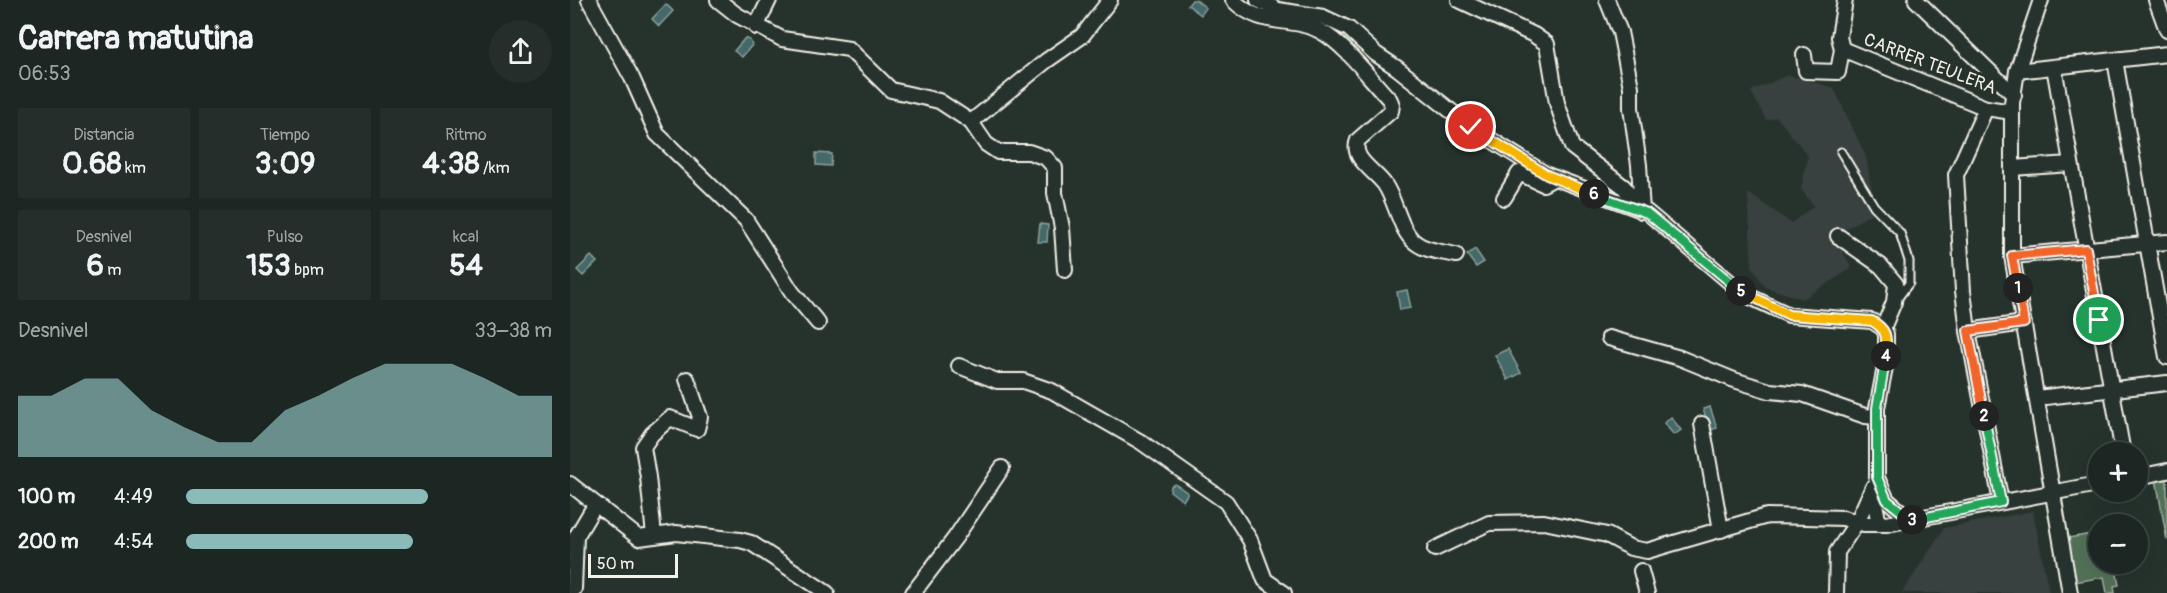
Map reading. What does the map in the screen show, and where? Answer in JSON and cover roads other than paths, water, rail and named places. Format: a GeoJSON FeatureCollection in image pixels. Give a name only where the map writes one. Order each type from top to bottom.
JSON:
{"type":"FeatureCollection","features":[{"type":"Feature","properties":{"kind":"street"},"geometry":{"type":"LineString","coordinates":[[590,0],[632,78],[657,134],[746,220],[792,292],[819,323]]}},
{"type":"Feature","properties":{"kind":"street"},"geometry":{"type":"LineString","coordinates":[[718,0],[756,27],[782,39],[849,49],[891,90],[939,101],[971,122],[986,144],[998,152],[1029,152],[1046,158],[1055,168],[1055,193],[1062,228],[1065,270]]}},
{"type":"Feature","properties":{"kind":"street"},"geometry":{"type":"LineString","coordinates":[[756,27],[769,0]]}},
{"type":"Feature","properties":{"kind":"street"},"geometry":{"type":"LineString","coordinates":[[971,122],[1046,61],[1082,36],[1110,0]]}},
{"type":"Feature","properties":{"kind":"street"},"geometry":{"type":"LineString","coordinates":[[1233,0],[1255,16],[1304,25],[1328,36],[1390,100],[1391,111],[1358,140],[1355,146],[1357,154],[1385,185],[1411,239],[1424,248],[1456,255]]}},
{"type":"Feature","properties":{"kind":"street"},"geometry":{"type":"LineString","coordinates":[[1258,0],[1278,10],[1323,17],[1349,29],[1376,54],[1471,127],[1554,178],[1647,213],[1744,294],[1789,315],[1872,321],[1883,328],[1886,334],[1886,362],[1877,417],[1877,477],[1874,499],[1883,524]]}},
{"type":"Feature","properties":{"kind":"street"},"geometry":{"type":"LineString","coordinates":[[1459,0],[1534,35],[1547,44],[1557,103],[1572,147],[1624,187],[1642,211]]}},
{"type":"Feature","properties":{"kind":"street"},"geometry":{"type":"LineString","coordinates":[[1607,0],[1620,32],[1631,87],[1631,108],[1639,165],[1642,211]]}},
{"type":"Feature","properties":{"kind":"street"},"geometry":{"type":"LineString","coordinates":[[1804,55],[1806,71],[1838,72],[1839,37],[1845,0]]}},
{"type":"Feature","properties":{"kind":"street"},"geometry":{"type":"LineString","coordinates":[[2041,0],[2017,70],[2012,112],[2012,256],[2070,593]]}},
{"type":"Feature","properties":{"kind":"street"},"geometry":{"type":"LineString","coordinates":[[2156,0],[2167,30]]}},
{"type":"Feature","properties":{"kind":"street"},"geometry":{"type":"LineString","coordinates":[[1921,2],[2014,95]]}},
{"type":"Feature","properties":{"kind":"street","name":"CARRER TEULERA"},"geometry":{"type":"LineString","coordinates":[[1840,46],[1986,108],[2012,112]]}},
{"type":"Feature","properties":{"kind":"street"},"geometry":{"type":"LineString","coordinates":[[2017,70],[2167,54]]}},
{"type":"Feature","properties":{"kind":"street"},"geometry":{"type":"LineString","coordinates":[[2115,60],[2167,357]]}},
{"type":"Feature","properties":{"kind":"street"},"geometry":{"type":"LineString","coordinates":[[2054,67],[2121,442]]}},
{"type":"Feature","properties":{"kind":"street"},"geometry":{"type":"LineString","coordinates":[[1986,108],[1956,175],[1963,291],[1968,331],[2001,502]]}},
{"type":"Feature","properties":{"kind":"street"},"geometry":{"type":"LineString","coordinates":[[2012,168],[2071,164]]}},
{"type":"Feature","properties":{"kind":"street"},"geometry":{"type":"LineString","coordinates":[[1504,198],[1520,173],[1544,184],[1554,178]]}},
{"type":"Feature","properties":{"kind":"street"},"geometry":{"type":"LineString","coordinates":[[1838,236],[1881,266],[1896,284],[1894,302],[1883,328]]}},
{"type":"Feature","properties":{"kind":"street"},"geometry":{"type":"LineString","coordinates":[[2012,256],[2167,242]]}},
{"type":"Feature","properties":{"kind":"street"},"geometry":{"type":"LineString","coordinates":[[1968,331],[2024,323]]}},
{"type":"Feature","properties":{"kind":"street"},"geometry":{"type":"LineString","coordinates":[[1609,338],[1680,358],[1734,380],[1770,391],[1802,394],[1865,416],[1877,417]]}},
{"type":"Feature","properties":{"kind":"street"},"geometry":{"type":"LineString","coordinates":[[959,366],[997,381],[1023,381],[1052,391],[1141,442],[1226,502],[1251,540],[1265,580],[1284,593]]}},
{"type":"Feature","properties":{"kind":"street"},"geometry":{"type":"LineString","coordinates":[[654,536],[643,447],[652,434],[670,418],[697,429],[700,417],[687,379]]}},
{"type":"Feature","properties":{"kind":"street"},"geometry":{"type":"LineString","coordinates":[[2037,398],[2167,383]]}},
{"type":"Feature","properties":{"kind":"street"},"geometry":{"type":"LineString","coordinates":[[1702,424],[1721,530]]}},
{"type":"Feature","properties":{"kind":"street"},"geometry":{"type":"LineString","coordinates":[[913,593],[956,538],[1002,468]]}},
{"type":"Feature","properties":{"kind":"street"},"geometry":{"type":"LineString","coordinates":[[2148,475],[2167,471]]}},
{"type":"Feature","properties":{"kind":"street"},"geometry":{"type":"LineString","coordinates":[[1877,477],[1887,500],[1912,521]]}},
{"type":"Feature","properties":{"kind":"street"},"geometry":{"type":"LineString","coordinates":[[1836,593],[1837,552],[1857,522],[1877,477]]}},
{"type":"Feature","properties":{"kind":"street"},"geometry":{"type":"LineString","coordinates":[[570,484],[639,538],[676,532],[746,542],[827,593]]}},
{"type":"Feature","properties":{"kind":"street"},"geometry":{"type":"LineString","coordinates":[[1435,549],[1489,523],[1544,522],[1607,535],[1631,548],[1647,551],[1767,516],[1842,518],[1883,524],[1912,521],[2088,486]]}},
{"type":"Feature","properties":{"kind":"street"},"geometry":{"type":"LineString","coordinates":[[1883,524],[1887,500]]}},
{"type":"Feature","properties":{"kind":"street"},"geometry":{"type":"LineString","coordinates":[[574,589],[576,537],[595,505]]}},
{"type":"Feature","properties":{"kind":"street"},"geometry":{"type":"LineString","coordinates":[[1641,571],[1647,593]]}},
{"type":"Feature","properties":{"kind":"lane"},"geometry":{"type":"LineString","coordinates":[[1841,152],[1874,206],[1900,233],[1909,261],[1909,283],[1894,302]]}},
{"type":"Feature","properties":{"kind":"water"},"geometry":{"type":"Polygon","coordinates":[[[1192,0],[1196,0],[1206,8],[1201,15],[1188,5],[1192,0]]]}},
{"type":"Feature","properties":{"kind":"water"},"geometry":{"type":"Polygon","coordinates":[[[666,4],[673,11],[659,26],[652,19],[666,4]]]}},
{"type":"Feature","properties":{"kind":"water"},"geometry":{"type":"Polygon","coordinates":[[[745,38],[750,40],[752,45],[742,57],[734,51],[745,38]]]}},
{"type":"Feature","properties":{"kind":"water"},"geometry":{"type":"Polygon","coordinates":[[[816,153],[832,154],[831,166],[816,165],[816,153]]]}},
{"type":"Feature","properties":{"kind":"water"},"geometry":{"type":"Polygon","coordinates":[[[1040,224],[1048,225],[1047,242],[1038,242],[1040,224]]]}},
{"type":"Feature","properties":{"kind":"water"},"geometry":{"type":"Polygon","coordinates":[[[1475,249],[1484,262],[1476,267],[1467,255],[1475,249]]]}},
{"type":"Feature","properties":{"kind":"water"},"geometry":{"type":"Polygon","coordinates":[[[591,256],[597,262],[583,276],[577,270],[591,256]]]}},
{"type":"Feature","properties":{"kind":"water"},"geometry":{"type":"Polygon","coordinates":[[[1407,290],[1411,308],[1400,310],[1397,292],[1407,290]]]}},
{"type":"Feature","properties":{"kind":"water"},"geometry":{"type":"Polygon","coordinates":[[[1508,349],[1521,373],[1508,380],[1495,355],[1508,349]]]}},
{"type":"Feature","properties":{"kind":"water"},"geometry":{"type":"Polygon","coordinates":[[[1710,407],[1717,428],[1710,430],[1703,409],[1710,407]]]}},
{"type":"Feature","properties":{"kind":"water"},"geometry":{"type":"Polygon","coordinates":[[[1671,417],[1681,430],[1674,435],[1664,423],[1671,417]]]}},
{"type":"Feature","properties":{"kind":"water"},"geometry":{"type":"Polygon","coordinates":[[[1175,484],[1188,493],[1183,501],[1170,491],[1171,486],[1175,484]]]}}]}
